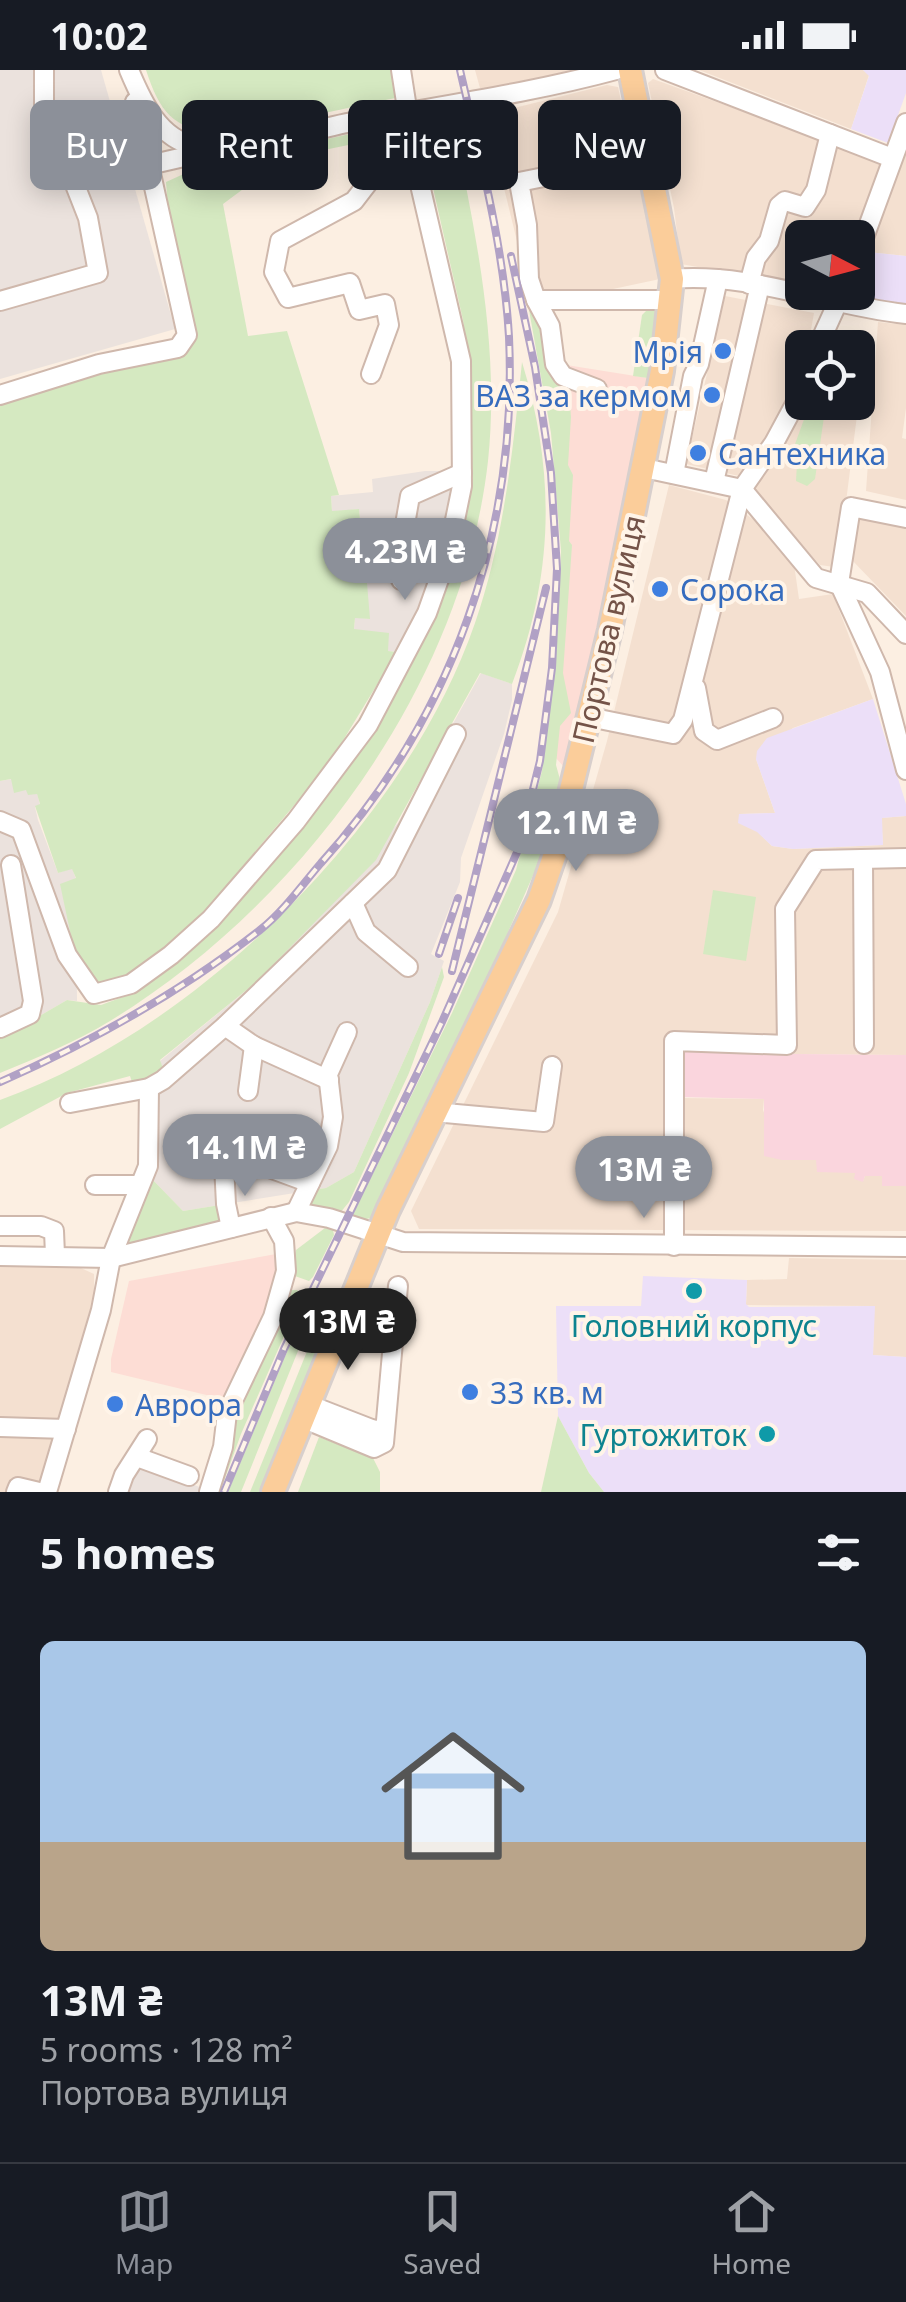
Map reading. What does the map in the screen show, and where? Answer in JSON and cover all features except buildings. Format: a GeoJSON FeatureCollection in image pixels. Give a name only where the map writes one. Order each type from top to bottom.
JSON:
{"type":"FeatureCollection","features":[{"type":"Feature","properties":{"kind":"main road","name":"Портова вулиця"},"geometry":{"type":"LineString","coordinates":[[272,1492],[376,1236],[539,900],[556,851],[644,468],[662,371],[670,290],[630,70]]}},
{"type":"Feature","properties":{"kind":"street"},"geometry":{"type":"LineString","coordinates":[[0,301],[98,274],[88,218],[44,106],[44,70]]}},
{"type":"Feature","properties":{"kind":"street"},"geometry":{"type":"LineString","coordinates":[[401,70],[405,100]]}},
{"type":"Feature","properties":{"kind":"street"},"geometry":{"type":"LineString","coordinates":[[478,100],[554,87],[616,70]]}},
{"type":"Feature","properties":{"kind":"street"},"geometry":{"type":"LineString","coordinates":[[665,70],[892,158]]}},
{"type":"Feature","properties":{"kind":"street"},"geometry":{"type":"LineString","coordinates":[[129,71],[150,116],[182,140]]}},
{"type":"Feature","properties":{"kind":"street"},"geometry":{"type":"LineString","coordinates":[[129,71],[135,100]]}},
{"type":"Feature","properties":{"kind":"street"},"geometry":{"type":"LineString","coordinates":[[870,220],[906,123]]}},
{"type":"Feature","properties":{"kind":"street"},"geometry":{"type":"LineString","coordinates":[[714,482],[754,285],[756,258],[769,241],[779,206],[784,201],[804,207],[816,190],[830,134]]}},
{"type":"Feature","properties":{"kind":"street"},"geometry":{"type":"LineString","coordinates":[[538,177],[519,182],[527,225],[529,279],[550,326],[555,364],[563,376],[597,390]]}},
{"type":"Feature","properties":{"kind":"street"},"geometry":{"type":"LineString","coordinates":[[0,395],[99,364],[178,348],[186,335],[154,190]]}},
{"type":"Feature","properties":{"kind":"street"},"geometry":{"type":"LineString","coordinates":[[362,190],[354,201],[280,240],[274,272],[288,298],[350,282],[359,310],[385,304],[389,325],[371,374]]}},
{"type":"Feature","properties":{"kind":"street"},"geometry":{"type":"LineString","coordinates":[[0,821],[20,830],[67,954],[94,994],[131,984],[211,920],[296,822],[368,725],[426,614],[448,554],[462,474],[461,361],[423,190]]}},
{"type":"Feature","properties":{"kind":"street"},"geometry":{"type":"LineString","coordinates":[[536,300],[670,290],[698,276],[785,290]]}},
{"type":"Feature","properties":{"kind":"street"},"geometry":{"type":"LineString","coordinates":[[674,474],[693,376],[718,279]]}},
{"type":"Feature","properties":{"kind":"street"},"geometry":{"type":"LineString","coordinates":[[875,306],[906,314]]}},
{"type":"Feature","properties":{"kind":"street"},"geometry":{"type":"LineString","coordinates":[[662,371],[693,376]]}},
{"type":"Feature","properties":{"kind":"street"},"geometry":{"type":"LineString","coordinates":[[589,717],[673,734],[683,720],[742,489],[786,420]]}},
{"type":"Feature","properties":{"kind":"street"},"geometry":{"type":"LineString","coordinates":[[644,468],[742,489],[816,578],[867,593],[906,634]]}},
{"type":"Feature","properties":{"kind":"street"},"geometry":{"type":"LineString","coordinates":[[401,580],[410,496],[462,474]]}},
{"type":"Feature","properties":{"kind":"street"},"geometry":{"type":"LineString","coordinates":[[906,518],[851,507],[839,583],[880,672],[906,770]]}},
{"type":"Feature","properties":{"kind":"street"},"geometry":{"type":"LineString","coordinates":[[694,678],[704,732],[717,740],[773,718]]}},
{"type":"Feature","properties":{"kind":"street"},"geometry":{"type":"LineString","coordinates":[[70,1103],[149,1088],[226,1026],[388,870],[456,734]]}},
{"type":"Feature","properties":{"kind":"street"},"geometry":{"type":"LineString","coordinates":[[674,1246],[674,1041],[787,1045],[786,910],[796,888],[816,860],[906,858]]}},
{"type":"Feature","properties":{"kind":"street"},"geometry":{"type":"LineString","coordinates":[[863,859],[864,1044]]}},
{"type":"Feature","properties":{"kind":"street"},"geometry":{"type":"LineString","coordinates":[[0,1028],[30,1014],[33,1001],[6,860],[31,863]]}},
{"type":"Feature","properties":{"kind":"street"},"geometry":{"type":"LineString","coordinates":[[18,909],[46,901]]}},
{"type":"Feature","properties":{"kind":"street"},"geometry":{"type":"LineString","coordinates":[[353,903],[366,932],[408,967]]}},
{"type":"Feature","properties":{"kind":"street"},"geometry":{"type":"LineString","coordinates":[[226,1026],[254,1046],[329,1080]]}},
{"type":"Feature","properties":{"kind":"street"},"geometry":{"type":"LineString","coordinates":[[296,1212],[328,1146],[333,1116],[328,1074],[347,1032]]}},
{"type":"Feature","properties":{"kind":"street"},"geometry":{"type":"LineString","coordinates":[[248,1090],[254,1046]]}},
{"type":"Feature","properties":{"kind":"street"},"geometry":{"type":"LineString","coordinates":[[434,1112],[544,1122],[552,1066]]}},
{"type":"Feature","properties":{"kind":"street"},"geometry":{"type":"LineString","coordinates":[[48,1492],[101,1310],[111,1258],[148,1166],[149,1088]]}},
{"type":"Feature","properties":{"kind":"street"},"geometry":{"type":"LineString","coordinates":[[224,1165],[230,1228]]}},
{"type":"Feature","properties":{"kind":"street"},"geometry":{"type":"LineString","coordinates":[[194,1166],[261,1165],[310,1183]]}},
{"type":"Feature","properties":{"kind":"street"},"geometry":{"type":"LineString","coordinates":[[96,1185],[140,1185]]}},
{"type":"Feature","properties":{"kind":"street"},"geometry":{"type":"LineString","coordinates":[[0,1256],[111,1258],[296,1212],[329,1218],[403,1242],[906,1247]]}},
{"type":"Feature","properties":{"kind":"street"},"geometry":{"type":"LineString","coordinates":[[209,1492],[223,1448],[227,1413],[273,1317],[286,1271],[284,1241],[271,1217]]}},
{"type":"Feature","properties":{"kind":"street"},"geometry":{"type":"LineString","coordinates":[[0,1226],[41,1226],[54,1231],[56,1255]]}},
{"type":"Feature","properties":{"kind":"street"},"geometry":{"type":"LineString","coordinates":[[304,1411],[374,1448],[384,1444],[398,1286]]}},
{"type":"Feature","properties":{"kind":"street"},"geometry":{"type":"LineString","coordinates":[[0,1427],[66,1429]]}},
{"type":"Feature","properties":{"kind":"street"},"geometry":{"type":"LineString","coordinates":[[118,1492],[146,1440]]}},
{"type":"Feature","properties":{"kind":"street"},"geometry":{"type":"LineString","coordinates":[[137,1457],[190,1476]]}},
{"type":"Feature","properties":{"kind":"street"},"geometry":{"type":"LineString","coordinates":[[16,1492],[18,1487],[39,1492]]}},
{"type":"Feature","properties":{"kind":"shaded area"},"geometry":{"type":"Polygon","coordinates":[[[0,70],[101,70],[110,100],[30,100],[30,190],[135,190],[175,329],[0,379],[0,70]]]}},
{"type":"Feature","properties":{"kind":"shaded area"},"geometry":{"type":"Polygon","coordinates":[[[475,70],[571,70],[492,89],[480,88],[475,70]]]}},
{"type":"Feature","properties":{"kind":"shaded area"},"geometry":{"type":"Polygon","coordinates":[[[699,70],[863,70],[869,75],[851,129],[699,70]]]}},
{"type":"Feature","properties":{"kind":"shaded area"},"geometry":{"type":"Polygon","coordinates":[[[863,70],[906,70],[906,93],[888,143],[851,129],[869,76],[863,70]]]}},
{"type":"Feature","properties":{"kind":"shaded area"},"geometry":{"type":"Polygon","coordinates":[[[653,79],[881,161],[859,220],[785,220],[785,283],[681,264],[670,190],[681,190],[681,100],[652,100],[648,83],[653,79]]]}},
{"type":"Feature","properties":{"kind":"shaded area"},"geometry":{"type":"Polygon","coordinates":[[[607,85],[618,87],[621,100],[546,100],[607,85]]]}},
{"type":"Feature","properties":{"kind":"shaded area"},"geometry":{"type":"Polygon","coordinates":[[[538,102],[538,190],[641,190],[660,279],[533,306],[504,190],[518,190],[518,107],[538,102]]]}},
{"type":"Feature","properties":{"kind":"shaded area"},"geometry":{"type":"Polygon","coordinates":[[[906,148],[906,256],[875,253],[875,233],[906,148]]]}},
{"type":"Feature","properties":{"kind":"shaded area"},"geometry":{"type":"Polygon","coordinates":[[[875,253],[906,256],[906,305],[875,302],[875,253]]]}},
{"type":"Feature","properties":{"kind":"shaded area"},"geometry":{"type":"Polygon","coordinates":[[[725,296],[814,313],[811,330],[785,330],[785,408],[754,461],[739,476],[686,464],[725,296]]]}},
{"type":"Feature","properties":{"kind":"shaded area"},"geometry":{"type":"Polygon","coordinates":[[[878,322],[906,325],[902,438],[906,439],[906,500],[866,491],[871,420],[875,420],[878,322]]]}},
{"type":"Feature","properties":{"kind":"shaded area"},"geometry":{"type":"Polygon","coordinates":[[[560,364],[648,378],[605,626],[565,768],[555,757],[564,554],[560,364]]]}},
{"type":"Feature","properties":{"kind":"shaded area"},"geometry":{"type":"Polygon","coordinates":[[[856,420],[839,557],[834,567],[820,565],[755,488],[796,421],[856,420]]]}},
{"type":"Feature","properties":{"kind":"shaded area"},"geometry":{"type":"Polygon","coordinates":[[[444,471],[451,490],[451,506],[424,600],[397,652],[388,651],[354,630],[355,617],[369,619],[366,583],[360,583],[354,571],[353,552],[362,551],[359,509],[332,512],[331,496],[373,492],[372,479],[444,471]]]}},
{"type":"Feature","properties":{"kind":"shaded area"},"geometry":{"type":"Polygon","coordinates":[[[669,485],[726,500],[754,520],[794,564],[799,599],[833,594],[873,699],[793,728],[756,759],[775,813],[740,814],[772,846],[793,849],[883,845],[881,818],[906,816],[906,1055],[797,1054],[682,1098],[764,1099],[763,1110],[782,1160],[817,1160],[856,1173],[863,1181],[865,1176],[883,1176],[883,1186],[906,1186],[906,1231],[419,1229],[411,1211],[558,912],[607,741],[669,485]]]}},
{"type":"Feature","properties":{"kind":"shaded area"},"geometry":{"type":"Polygon","coordinates":[[[857,516],[906,527],[906,616],[850,558],[857,516]]]}},
{"type":"Feature","properties":{"kind":"shaded area"},"geometry":{"type":"Polygon","coordinates":[[[481,673],[512,684],[504,734],[461,858],[460,882],[431,954],[444,961],[430,1002],[354,1172],[326,1188],[183,1211],[149,1176],[156,1091],[164,1071],[160,1061],[254,984],[398,823],[481,673]]]}},
{"type":"Feature","properties":{"kind":"shaded area"},"geometry":{"type":"Polygon","coordinates":[[[873,699],[906,804],[906,816],[882,818],[883,845],[793,849],[772,846],[757,832],[738,823],[739,814],[775,813],[756,759],[767,738],[873,699]]]}},
{"type":"Feature","properties":{"kind":"shaded area"},"geometry":{"type":"Polygon","coordinates":[[[12,779],[37,793],[38,820],[58,873],[72,868],[76,879],[77,1001],[67,1000],[0,1039],[0,781],[12,779]]]}},
{"type":"Feature","properties":{"kind":"shaded area"},"geometry":{"type":"Polygon","coordinates":[[[685,1048],[906,1055],[906,1186],[882,1186],[882,1176],[865,1176],[863,1182],[854,1179],[855,1173],[817,1172],[816,1160],[764,1156],[764,1099],[681,1097],[685,1048]]]}},
{"type":"Feature","properties":{"kind":"shaded area"},"geometry":{"type":"Polygon","coordinates":[[[276,1254],[279,1268],[271,1311],[223,1399],[111,1372],[129,1281],[276,1254]]]}},
{"type":"Feature","properties":{"kind":"shaded area"},"geometry":{"type":"Polygon","coordinates":[[[789,1258],[906,1260],[906,1357],[873,1355],[874,1306],[746,1305],[747,1280],[787,1279],[789,1258]]]}},
{"type":"Feature","properties":{"kind":"shaded area"},"geometry":{"type":"Polygon","coordinates":[[[70,1263],[94,1274],[94,1296],[37,1492],[0,1492],[0,1265],[70,1263]]]}},
{"type":"Feature","properties":{"kind":"shaded area"},"geometry":{"type":"Polygon","coordinates":[[[643,1276],[747,1280],[749,1307],[875,1306],[873,1355],[906,1357],[906,1492],[604,1492],[558,1416],[556,1306],[641,1306],[643,1276]]]}},
{"type":"Feature","properties":{"kind":"shaded area"},"geometry":{"type":"Polygon","coordinates":[[[139,1463],[202,1488],[201,1492],[128,1492],[139,1463]]]}},
{"type":"Feature","properties":{"kind":"green space"},"geometry":{"type":"Polygon","coordinates":[[[146,70],[392,70],[395,98],[348,100],[348,108],[328,112],[328,100],[182,100],[182,124],[157,97],[146,70]]]}},
{"type":"Feature","properties":{"kind":"green space"},"geometry":{"type":"Polygon","coordinates":[[[348,134],[348,145],[328,149],[328,139],[348,134]]]}},
{"type":"Feature","properties":{"kind":"green space"},"geometry":{"type":"Polygon","coordinates":[[[182,175],[182,190],[242,190],[223,204],[248,336],[287,331],[339,495],[331,496],[332,511],[359,509],[363,551],[353,552],[354,570],[360,571],[361,583],[367,583],[370,619],[355,618],[354,629],[389,633],[388,651],[397,652],[328,765],[202,915],[134,974],[98,987],[74,950],[60,884],[76,878],[72,869],[58,873],[35,806],[40,804],[37,794],[28,795],[26,790],[14,793],[11,779],[0,781],[0,405],[115,368],[186,354],[195,337],[169,222],[166,182],[182,175]]]}},
{"type":"Feature","properties":{"kind":"green space"},"geometry":{"type":"Polygon","coordinates":[[[433,190],[466,190],[484,291],[491,419],[488,461],[472,545],[445,627],[408,706],[361,782],[307,852],[246,916],[180,973],[110,1021],[0,1073],[0,1039],[67,1000],[101,1005],[131,994],[214,928],[346,769],[376,726],[436,611],[464,524],[470,382],[463,320],[433,190]]]}},
{"type":"Feature","properties":{"kind":"green space"},"geometry":{"type":"Polygon","coordinates":[[[648,309],[659,312],[648,378],[633,376],[642,315],[648,309]]]}},
{"type":"Feature","properties":{"kind":"green space"},"geometry":{"type":"Polygon","coordinates":[[[529,310],[533,310],[543,326],[552,366],[569,391],[571,417],[568,465],[573,475],[569,541],[572,545],[563,673],[571,713],[560,726],[556,765],[561,783],[542,855],[480,996],[385,1193],[371,1218],[361,1220],[353,1215],[356,1208],[452,1013],[516,870],[542,771],[556,649],[561,551],[551,433],[529,310]]]}},
{"type":"Feature","properties":{"kind":"green space"},"geometry":{"type":"Polygon","coordinates":[[[522,362],[541,444],[546,524],[536,603],[512,684],[480,673],[376,860],[254,984],[160,1060],[164,1071],[133,1085],[130,1076],[67,1093],[0,1129],[0,1100],[75,1067],[148,1024],[220,971],[286,910],[347,843],[400,772],[443,698],[485,591],[506,494],[522,362]]]}},
{"type":"Feature","properties":{"kind":"green space"},"geometry":{"type":"Polygon","coordinates":[[[804,420],[824,420],[815,479],[807,486],[796,481],[797,463],[791,455],[804,420]]]}},
{"type":"Feature","properties":{"kind":"green space"},"geometry":{"type":"Polygon","coordinates":[[[713,890],[756,897],[746,961],[703,954],[713,890]]]}},
{"type":"Feature","properties":{"kind":"green space"},"geometry":{"type":"Polygon","coordinates":[[[442,967],[444,977],[409,1073],[349,1202],[340,1213],[308,1204],[312,1190],[326,1188],[354,1172],[442,967]]]}},
{"type":"Feature","properties":{"kind":"green space"},"geometry":{"type":"Polygon","coordinates":[[[149,1176],[183,1211],[220,1205],[219,1220],[215,1225],[129,1242],[127,1237],[149,1176]]]}},
{"type":"Feature","properties":{"kind":"green space"},"geometry":{"type":"Polygon","coordinates":[[[325,1228],[333,1230],[334,1235],[313,1277],[309,1281],[292,1275],[296,1250],[325,1228]]]}},
{"type":"Feature","properties":{"kind":"green space"},"geometry":{"type":"Polygon","coordinates":[[[287,1290],[297,1290],[302,1295],[220,1492],[213,1492],[234,1409],[287,1290]]]}},
{"type":"Feature","properties":{"kind":"green space"},"geometry":{"type":"Polygon","coordinates":[[[315,1295],[324,1300],[325,1306],[300,1346],[241,1492],[228,1492],[302,1316],[315,1295]]]}},
{"type":"Feature","properties":{"kind":"green space"},"geometry":{"type":"Polygon","coordinates":[[[329,1325],[261,1492],[250,1492],[310,1344],[322,1327],[329,1325]]]}},
{"type":"Feature","properties":{"kind":"green space"},"geometry":{"type":"Polygon","coordinates":[[[558,1416],[589,1473],[604,1492],[541,1492],[558,1416]]]}},
{"type":"Feature","properties":{"kind":"green space"},"geometry":{"type":"Polygon","coordinates":[[[319,1437],[373,1458],[380,1472],[380,1492],[298,1492],[319,1437]]]}},
{"type":"Feature","properties":{"kind":"railway"},"geometry":{"type":"LineString","coordinates":[[0,1082],[134,1014],[230,953],[268,923],[367,807],[407,747],[440,685],[468,619],[488,551],[502,481],[509,410],[509,337],[502,270],[460,70]]}},
{"type":"Feature","properties":{"kind":"railway"},"geometry":{"type":"LineString","coordinates":[[224,1492],[284,1349],[442,1022],[518,850],[540,761],[552,668],[557,569],[551,473],[535,367],[511,256]]}},
{"type":"Feature","properties":{"kind":"railway"},"geometry":{"type":"LineString","coordinates":[[452,971],[546,588]]}},
{"type":"Feature","properties":{"kind":"railway"},"geometry":{"type":"LineString","coordinates":[[439,954],[458,898]]}},
{"type":"Feature","properties":{"kind":"place","name":"Мрія"},"geometry":{"type":"Point","coordinates":[723,351]}},
{"type":"Feature","properties":{"kind":"place","name":"ВАЗ за кермом"},"geometry":{"type":"Point","coordinates":[712,395]}},
{"type":"Feature","properties":{"kind":"place","name":"Сантехника"},"geometry":{"type":"Point","coordinates":[698,453]}},
{"type":"Feature","properties":{"kind":"place","name":"Сорока"},"geometry":{"type":"Point","coordinates":[660,589]}},
{"type":"Feature","properties":{"kind":"place","name":"Головний корпус"},"geometry":{"type":"Point","coordinates":[694,1291]}},
{"type":"Feature","properties":{"kind":"place","name":"33 кв. м"},"geometry":{"type":"Point","coordinates":[470,1392]}},
{"type":"Feature","properties":{"kind":"place","name":"Аврора"},"geometry":{"type":"Point","coordinates":[115,1404]}},
{"type":"Feature","properties":{"kind":"place","name":"Гуртожиток"},"geometry":{"type":"Point","coordinates":[767,1434]}}]}
